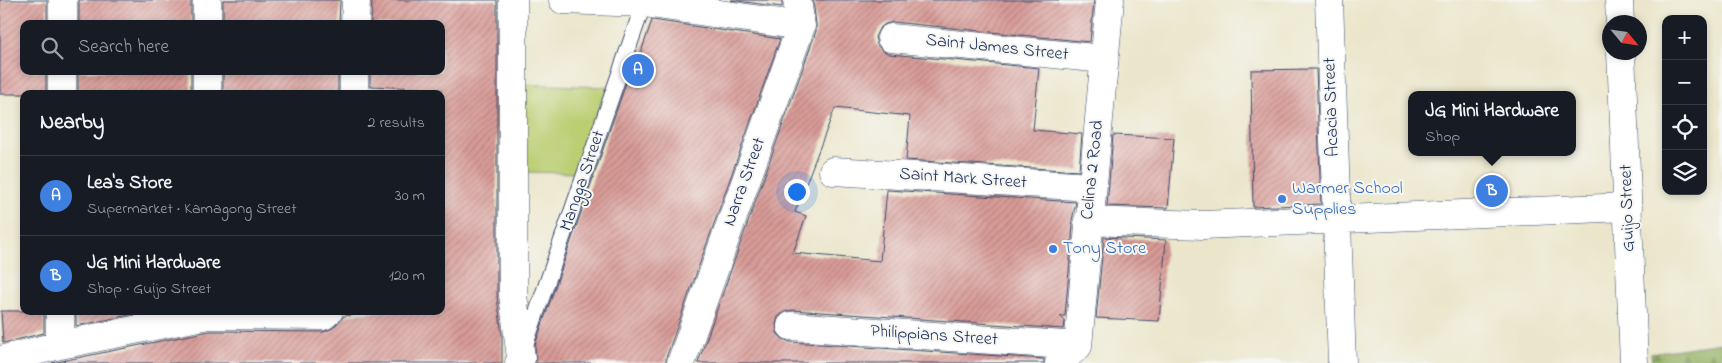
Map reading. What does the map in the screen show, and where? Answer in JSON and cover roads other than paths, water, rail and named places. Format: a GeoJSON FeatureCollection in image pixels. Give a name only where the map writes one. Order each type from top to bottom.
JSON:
{"type":"FeatureCollection","features":[{"type":"Feature","properties":{"kind":"street"},"geometry":{"type":"LineString","coordinates":[[63,0],[63,20]]}},
{"type":"Feature","properties":{"kind":"street"},"geometry":{"type":"LineString","coordinates":[[207,0],[207,20]]}},
{"type":"Feature","properties":{"kind":"street"},"geometry":{"type":"LineString","coordinates":[[355,20],[356,0]]}},
{"type":"Feature","properties":{"kind":"street","name":"Mangga Street"},"geometry":{"type":"LineString","coordinates":[[513,0],[513,295],[520,361]]}},
{"type":"Feature","properties":{"kind":"street"},"geometry":{"type":"LineString","coordinates":[[563,0],[799,13]]}},
{"type":"Feature","properties":{"kind":"street","name":"Celina 2 Road"},"geometry":{"type":"LineString","coordinates":[[1068,355],[1088,222],[1110,0]]}},
{"type":"Feature","properties":{"kind":"street","name":"Acacia Street"},"geometry":{"type":"LineString","coordinates":[[1329,0],[1342,363]]}},
{"type":"Feature","properties":{"kind":"street"},"geometry":{"type":"LineString","coordinates":[[1619,0],[1620,15]]}},
{"type":"Feature","properties":{"kind":"street","name":"Narra Street"},"geometry":{"type":"LineString","coordinates":[[681,363],[799,13]]}},
{"type":"Feature","properties":{"kind":"street","name":"Saint James Street"},"geometry":{"type":"LineString","coordinates":[[891,38],[1104,59]]}},
{"type":"Feature","properties":{"kind":"street","name":"Guijo Street"},"geometry":{"type":"LineString","coordinates":[[1621,60],[1634,363]]}},
{"type":"Feature","properties":{"kind":"street"},"geometry":{"type":"LineString","coordinates":[[62,75],[62,90]]}},
{"type":"Feature","properties":{"kind":"street"},"geometry":{"type":"LineString","coordinates":[[207,75],[207,90]]}},
{"type":"Feature","properties":{"kind":"street"},"geometry":{"type":"LineString","coordinates":[[354,75],[354,90]]}},
{"type":"Feature","properties":{"kind":"street","name":"Saint Mark Street"},"geometry":{"type":"LineString","coordinates":[[833,171],[1092,187]]}},
{"type":"Feature","properties":{"kind":"street"},"geometry":{"type":"LineString","coordinates":[[1088,222],[1203,225],[1628,208]]}},
{"type":"Feature","properties":{"kind":"street"},"geometry":{"type":"LineString","coordinates":[[60,315],[60,345]]}},
{"type":"Feature","properties":{"kind":"street"},"geometry":{"type":"LineString","coordinates":[[0,360],[199,315]]}},
{"type":"Feature","properties":{"kind":"street"},"geometry":{"type":"LineString","coordinates":[[285,315],[324,315]]}},
{"type":"Feature","properties":{"kind":"street","name":"Philippians Street"},"geometry":{"type":"LineString","coordinates":[[791,326],[1068,355]]}},
{"type":"Feature","properties":{"kind":"lane","name":"Mangga Street"},"geometry":{"type":"LineString","coordinates":[[520,361],[644,3]]}},
{"type":"Feature","properties":{"kind":"place","name":"Lea's Store"},"geometry":{"type":"Point","coordinates":[638,70]}},
{"type":"Feature","properties":{"kind":"place","name":"JG Mini Hardware"},"geometry":{"type":"Point","coordinates":[1492,191]}},
{"type":"Feature","properties":{"kind":"place","name":"Warmer School Supplies"},"geometry":{"type":"Point","coordinates":[1282,199]}},
{"type":"Feature","properties":{"kind":"place","name":"Tony Store"},"geometry":{"type":"Point","coordinates":[1053,249]}}]}
